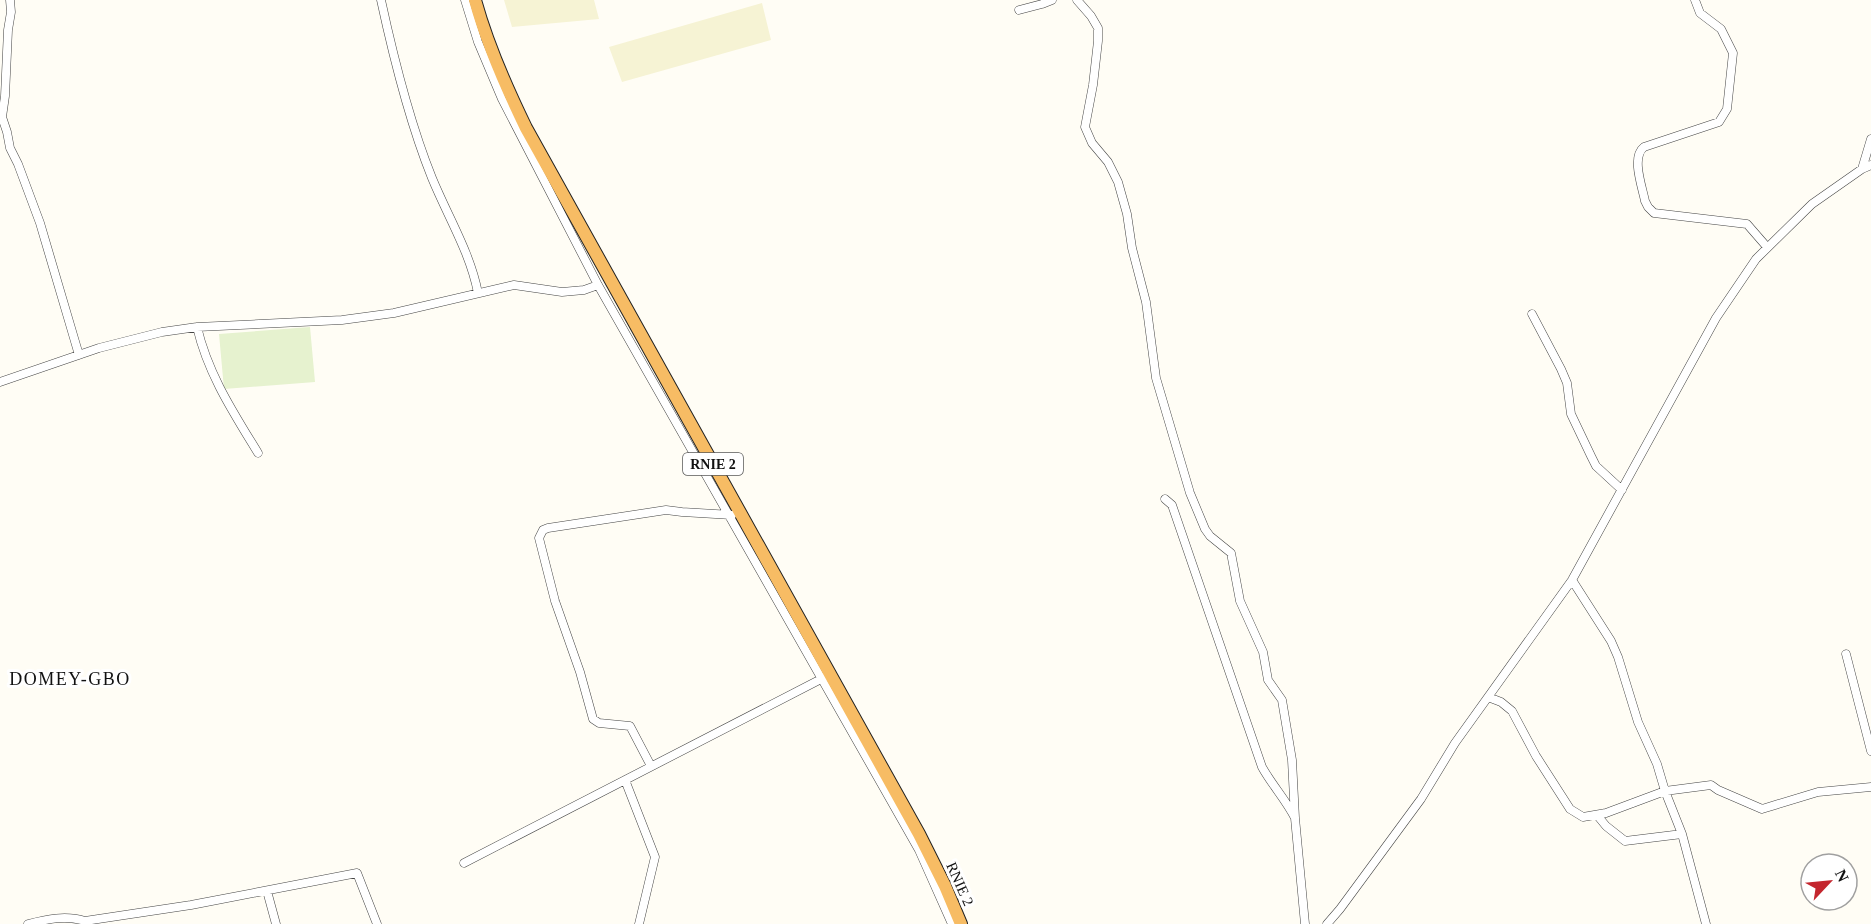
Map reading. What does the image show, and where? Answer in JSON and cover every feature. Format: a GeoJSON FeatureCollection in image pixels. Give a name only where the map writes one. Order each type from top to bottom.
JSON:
{"type":"FeatureCollection","features":[{"type":"Feature","properties":{"kind":"highway","name":"RNIE 2"},"geometry":{"type":"LineString","coordinates":[[475,0],[505,83],[526,128],[742,516],[826,676],[934,863],[961,924]]}},
{"type":"Feature","properties":{"kind":"street"},"geometry":{"type":"LineString","coordinates":[[10,0],[11,12],[2,117],[9,148],[18,164],[40,223],[79,355]]}},
{"type":"Feature","properties":{"kind":"street"},"geometry":{"type":"LineString","coordinates":[[381,0],[410,115],[432,178],[464,246],[475,275],[478,294]]}},
{"type":"Feature","properties":{"kind":"street"},"geometry":{"type":"LineString","coordinates":[[465,0],[478,42],[502,99],[598,285],[729,515],[826,676],[919,850],[952,924]]}},
{"type":"Feature","properties":{"kind":"street"},"geometry":{"type":"LineString","coordinates":[[1019,10],[1052,0]]}},
{"type":"Feature","properties":{"kind":"street"},"geometry":{"type":"LineString","coordinates":[[1077,0],[1098,28],[1093,85],[1085,127],[1092,143],[1108,162],[1118,182],[1146,302],[1156,378],[1190,493],[1205,529],[1231,553],[1240,601],[1263,652],[1268,680],[1282,700],[1292,760],[1305,924]]}},
{"type":"Feature","properties":{"kind":"street"},"geometry":{"type":"LineString","coordinates":[[1695,0],[1700,13],[1721,29],[1732,53],[1727,110],[1719,122],[1644,147],[1639,151],[1636,158],[1645,201],[1654,213],[1747,225],[1767,247]]}},
{"type":"Feature","properties":{"kind":"street"},"geometry":{"type":"LineString","coordinates":[[1862,169],[1871,139]]}},
{"type":"Feature","properties":{"kind":"street"},"geometry":{"type":"LineString","coordinates":[[1328,924],[1422,800],[1455,743],[1572,580],[1716,318],[1756,260],[1812,204],[1871,165]]}},
{"type":"Feature","properties":{"kind":"street"},"geometry":{"type":"LineString","coordinates":[[0,382],[79,355],[146,336],[197,327],[342,320],[394,313],[514,285],[562,292],[584,290],[598,285]]}},
{"type":"Feature","properties":{"kind":"street"},"geometry":{"type":"LineString","coordinates":[[1532,314],[1567,383],[1571,414],[1596,466],[1622,490]]}},
{"type":"Feature","properties":{"kind":"street"},"geometry":{"type":"LineString","coordinates":[[197,327],[202,351],[220,390],[258,453]]}},
{"type":"Feature","properties":{"kind":"street"},"geometry":{"type":"LineString","coordinates":[[1165,499],[1172,505],[1262,767],[1295,818]]}},
{"type":"Feature","properties":{"kind":"street"},"geometry":{"type":"LineString","coordinates":[[651,766],[630,726],[599,723],[593,719],[580,672],[555,601],[539,538],[541,533],[548,528],[666,510],[742,516]]}},
{"type":"Feature","properties":{"kind":"street"},"geometry":{"type":"LineString","coordinates":[[1572,580],[1611,641],[1618,657],[1638,722],[1658,764],[1665,791],[1682,834],[1706,924]]}},
{"type":"Feature","properties":{"kind":"street"},"geometry":{"type":"LineString","coordinates":[[1846,654],[1871,751]]}},
{"type":"Feature","properties":{"kind":"street"},"geometry":{"type":"LineString","coordinates":[[464,863],[826,676]]}},
{"type":"Feature","properties":{"kind":"street"},"geometry":{"type":"LineString","coordinates":[[1488,697],[1501,702],[1512,711],[1536,756],[1570,809],[1583,817],[1606,813],[1665,791],[1711,785],[1762,809],[1818,792],[1871,787]]}},
{"type":"Feature","properties":{"kind":"street"},"geometry":{"type":"LineString","coordinates":[[625,780],[655,857],[639,924]]}},
{"type":"Feature","properties":{"kind":"street"},"geometry":{"type":"LineString","coordinates":[[1597,815],[1606,826],[1625,841],[1682,834]]}},
{"type":"Feature","properties":{"kind":"street"},"geometry":{"type":"LineString","coordinates":[[28,924],[52,918],[85,921],[267,891],[357,873],[377,924]]}},
{"type":"Feature","properties":{"kind":"street"},"geometry":{"type":"LineString","coordinates":[[267,891],[276,924]]}},
{"type":"Feature","properties":{"kind":"shaded area"},"geometry":{"type":"Polygon","coordinates":[[[504,0],[594,0],[599,19],[512,27],[504,0]]]}},
{"type":"Feature","properties":{"kind":"shaded area"},"geometry":{"type":"Polygon","coordinates":[[[762,3],[771,40],[622,82],[609,47],[762,3]]]}},
{"type":"Feature","properties":{"kind":"green space"},"geometry":{"type":"Polygon","coordinates":[[[310,327],[315,382],[224,389],[219,334],[310,327]]]}},
{"type":"Feature","properties":{"kind":"district","name":"DOMEY-GBO"},"geometry":{"type":"Point","coordinates":[70,679]}}]}
